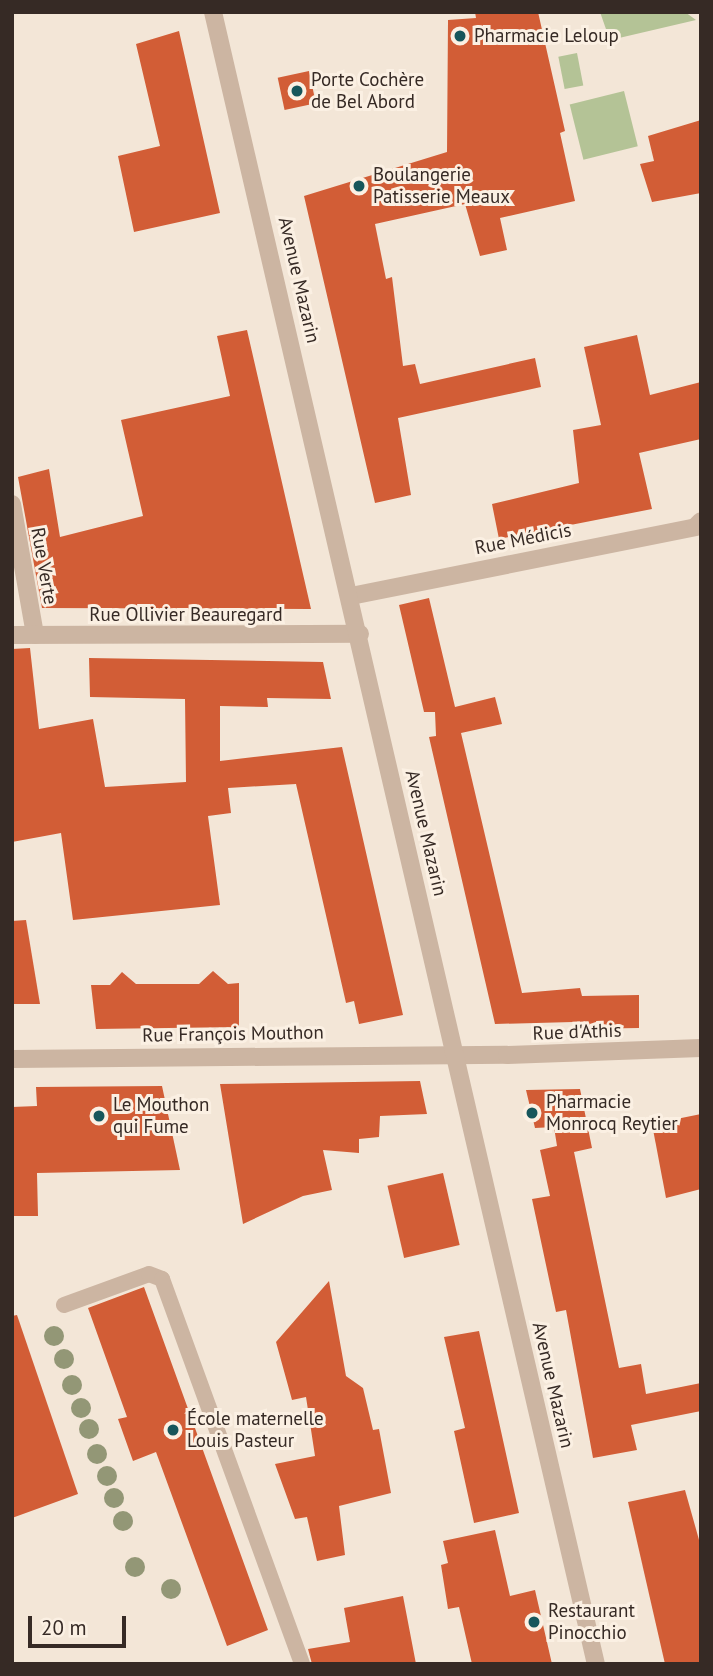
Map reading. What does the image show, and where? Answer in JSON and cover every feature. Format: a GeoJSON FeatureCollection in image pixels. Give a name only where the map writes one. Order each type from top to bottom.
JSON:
{"type":"FeatureCollection","features":[{"type":"Feature","properties":{"kind":"street","name":"Avenue Mazarin"},"geometry":{"type":"LineString","coordinates":[[212,12],[360,634],[454,1054],[596,1664]]}},
{"type":"Feature","properties":{"kind":"street","name":"Rue Verte"},"geometry":{"type":"LineString","coordinates":[[12,504],[35,635]]}},
{"type":"Feature","properties":{"kind":"street","name":"Rue Médicis"},"geometry":{"type":"LineString","coordinates":[[351,596],[695,527],[701,521]]}},
{"type":"Feature","properties":{"kind":"street","name":"Rue Ollivier Beauregard"},"geometry":{"type":"LineString","coordinates":[[12,635],[360,634]]}},
{"type":"Feature","properties":{"kind":"street","name":"Rue d'Athis"},"geometry":{"type":"LineString","coordinates":[[454,1054],[701,1048]]}},
{"type":"Feature","properties":{"kind":"street","name":"Rue François Mouthon"},"geometry":{"type":"LineString","coordinates":[[12,1059],[454,1054]]}},
{"type":"Feature","properties":{"kind":"lane"},"geometry":{"type":"LineString","coordinates":[[64,1304],[149,1274],[162,1279],[302,1664]]}},
{"type":"Feature","properties":{"kind":"green space"},"geometry":{"type":"Polygon","coordinates":[[[600,12],[685,12],[696,20],[619,38],[607,32],[600,12]]]}},
{"type":"Feature","properties":{"kind":"green space"},"geometry":{"type":"Polygon","coordinates":[[[577,53],[583,85],[565,89],[558,57],[577,53]]]}},
{"type":"Feature","properties":{"kind":"green space"},"geometry":{"type":"Polygon","coordinates":[[[624,91],[638,146],[583,160],[570,105],[624,91]]]}},
{"type":"Feature","properties":{"kind":"building"},"geometry":{"type":"Polygon","coordinates":[[[475,12],[538,12],[565,131],[560,133],[575,201],[500,218],[507,250],[480,256],[465,204],[375,224],[386,279],[392,277],[403,366],[415,364],[420,384],[535,358],[541,387],[398,418],[411,495],[375,503],[304,196],[447,152],[448,20],[476,18],[475,12]]]}},
{"type":"Feature","properties":{"kind":"building"},"geometry":{"type":"Polygon","coordinates":[[[179,31],[220,213],[134,232],[118,156],[160,146],[136,44],[179,31]]]}},
{"type":"Feature","properties":{"kind":"building","name":"Porte Cochère de Bel Abord"},"geometry":{"type":"Polygon","coordinates":[[[309,71],[316,103],[285,110],[278,78],[309,71]]]}},
{"type":"Feature","properties":{"kind":"building"},"geometry":{"type":"Polygon","coordinates":[[[701,120],[701,193],[652,202],[640,164],[654,161],[648,136],[701,120]]]}},
{"type":"Feature","properties":{"kind":"building"},"geometry":{"type":"Polygon","coordinates":[[[247,330],[311,609],[42,608],[18,477],[49,469],[60,537],[143,516],[121,420],[230,396],[217,336],[247,330]]]}},
{"type":"Feature","properties":{"kind":"building"},"geometry":{"type":"Polygon","coordinates":[[[637,335],[650,395],[701,382],[701,439],[639,453],[652,509],[499,539],[492,504],[579,483],[573,430],[601,425],[584,347],[637,335]]]}},
{"type":"Feature","properties":{"kind":"building"},"geometry":{"type":"Polygon","coordinates":[[[429,598],[455,707],[495,697],[502,724],[461,733],[522,993],[580,988],[582,996],[639,995],[639,1028],[575,1029],[573,1022],[495,1024],[429,737],[436,736],[435,712],[424,712],[399,605],[429,598]]]}},
{"type":"Feature","properties":{"kind":"building"},"geometry":{"type":"Polygon","coordinates":[[[30,648],[39,729],[93,719],[105,787],[186,782],[185,699],[90,697],[89,658],[323,662],[331,699],[267,698],[268,707],[220,706],[220,761],[342,747],[403,1015],[359,1024],[354,1001],[346,1003],[296,784],[228,788],[231,813],[208,816],[220,905],[73,920],[61,833],[12,842],[12,649],[30,648]]]}},
{"type":"Feature","properties":{"kind":"building"},"geometry":{"type":"Polygon","coordinates":[[[26,920],[40,1004],[12,1004],[12,921],[26,920]]]}},
{"type":"Feature","properties":{"kind":"building"},"geometry":{"type":"Polygon","coordinates":[[[213,971],[228,984],[239,983],[239,1027],[96,1029],[91,985],[110,985],[122,972],[136,984],[199,984],[213,971]]]}},
{"type":"Feature","properties":{"kind":"building"},"geometry":{"type":"Polygon","coordinates":[[[420,1081],[427,1114],[380,1116],[379,1137],[359,1139],[359,1153],[323,1150],[332,1190],[303,1196],[243,1224],[220,1084],[420,1081]]]}},
{"type":"Feature","properties":{"kind":"building"},"geometry":{"type":"Polygon","coordinates":[[[162,1086],[180,1170],[37,1173],[38,1216],[12,1216],[12,1107],[37,1106],[36,1087],[162,1086]]]}},
{"type":"Feature","properties":{"kind":"building"},"geometry":{"type":"Polygon","coordinates":[[[580,1089],[592,1148],[574,1152],[619,1368],[641,1364],[646,1394],[701,1383],[701,1411],[631,1425],[637,1450],[593,1458],[566,1310],[556,1312],[532,1199],[550,1196],[540,1150],[557,1146],[554,1127],[535,1128],[526,1090],[580,1089]]]}},
{"type":"Feature","properties":{"kind":"building"},"geometry":{"type":"Polygon","coordinates":[[[701,1114],[701,1189],[666,1198],[652,1124],[701,1114]]]}},
{"type":"Feature","properties":{"kind":"building"},"geometry":{"type":"Polygon","coordinates":[[[443,1173],[460,1245],[404,1258],[387,1186],[443,1173]]]}},
{"type":"Feature","properties":{"kind":"building"},"geometry":{"type":"Polygon","coordinates":[[[329,1281],[346,1376],[363,1388],[373,1430],[379,1429],[391,1493],[339,1506],[345,1555],[317,1561],[307,1517],[295,1519],[275,1464],[315,1456],[306,1397],[292,1400],[276,1342],[329,1281]]]}},
{"type":"Feature","properties":{"kind":"building"},"geometry":{"type":"Polygon","coordinates":[[[144,1287],[268,1630],[227,1646],[156,1452],[133,1461],[118,1419],[127,1417],[88,1308],[144,1287]]]}},
{"type":"Feature","properties":{"kind":"building"},"geometry":{"type":"Polygon","coordinates":[[[17,1315],[78,1494],[12,1518],[12,1316],[17,1315]]]}},
{"type":"Feature","properties":{"kind":"building"},"geometry":{"type":"Polygon","coordinates":[[[479,1331],[519,1513],[474,1523],[454,1431],[465,1428],[444,1337],[479,1331]]]}},
{"type":"Feature","properties":{"kind":"building"},"geometry":{"type":"Polygon","coordinates":[[[685,1490],[701,1547],[701,1664],[665,1664],[628,1502],[685,1490]]]}},
{"type":"Feature","properties":{"kind":"building"},"geometry":{"type":"Polygon","coordinates":[[[495,1530],[510,1596],[535,1590],[552,1664],[472,1664],[459,1607],[448,1609],[441,1565],[448,1563],[443,1541],[495,1530]]]}},
{"type":"Feature","properties":{"kind":"building"},"geometry":{"type":"Polygon","coordinates":[[[403,1596],[416,1664],[312,1664],[308,1649],[350,1642],[344,1608],[403,1596]]]}},
{"type":"Feature","properties":{"kind":"place","name":"Pharmacie Leloup"},"geometry":{"type":"Point","coordinates":[460,36]}},
{"type":"Feature","properties":{"kind":"place","name":"Porte Cochère de Bel Abord"},"geometry":{"type":"Point","coordinates":[297,91]}},
{"type":"Feature","properties":{"kind":"place","name":"Boulangerie Patisserie Meaux"},"geometry":{"type":"Point","coordinates":[359,186]}},
{"type":"Feature","properties":{"kind":"place","name":"Pharmacie Monrocq Reytier"},"geometry":{"type":"Point","coordinates":[532,1113]}},
{"type":"Feature","properties":{"kind":"place","name":"Le Mouthon qui Fume"},"geometry":{"type":"Point","coordinates":[99,1116]}},
{"type":"Feature","properties":{"kind":"place","name":"École maternelle Louis Pasteur"},"geometry":{"type":"Point","coordinates":[173,1430]}},
{"type":"Feature","properties":{"kind":"place","name":"Restaurant Pinocchio"},"geometry":{"type":"Point","coordinates":[534,1622]}}]}
